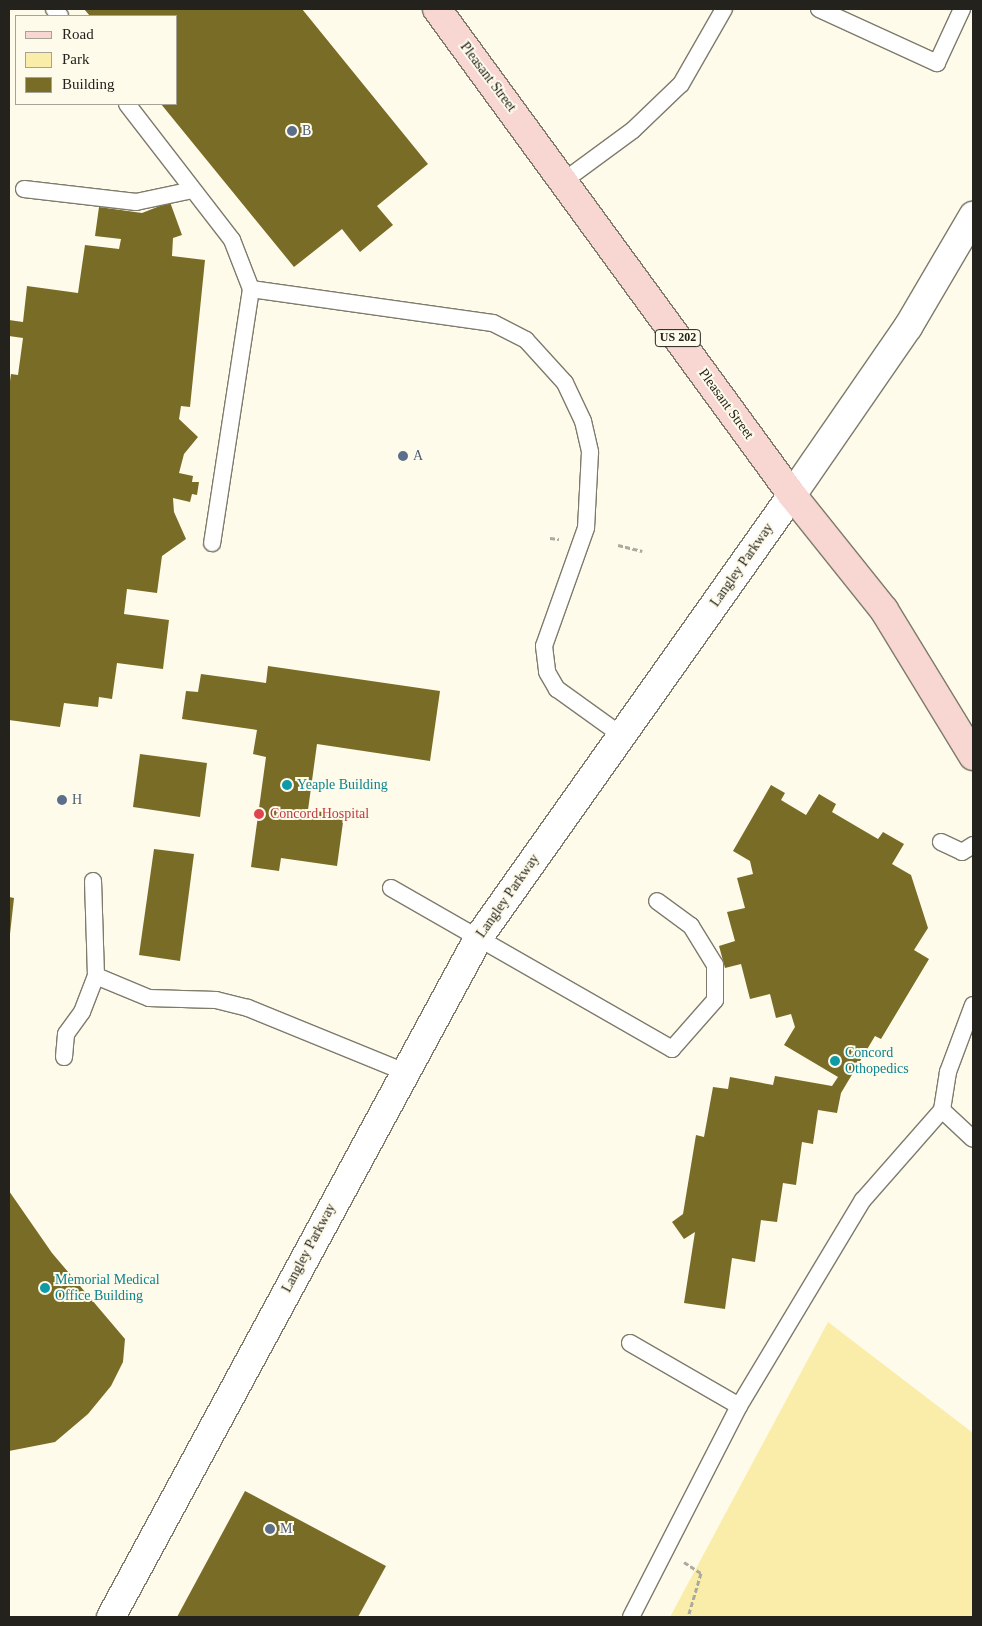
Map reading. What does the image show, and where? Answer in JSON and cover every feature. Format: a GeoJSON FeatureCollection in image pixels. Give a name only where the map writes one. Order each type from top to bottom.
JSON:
{"type":"FeatureCollection","features":[{"type":"Feature","properties":{"kind":"main road","name":"Pleasant Street"},"geometry":{"type":"LineString","coordinates":[[437,9],[564,180],[792,495],[884,610],[973,756]]}},
{"type":"Feature","properties":{"kind":"street","name":"Langley Parkway"},"geometry":{"type":"LineString","coordinates":[[111,1617],[479,936],[792,495],[908,327],[973,216]]}},
{"type":"Feature","properties":{"kind":"lane"},"geometry":{"type":"LineString","coordinates":[[564,180],[633,130],[681,84],[724,9]]}},
{"type":"Feature","properties":{"kind":"lane"},"geometry":{"type":"LineString","coordinates":[[819,9],[938,63],[962,9]]}},
{"type":"Feature","properties":{"kind":"lane"},"geometry":{"type":"LineString","coordinates":[[128,105],[232,240],[250,289],[212,543]]}},
{"type":"Feature","properties":{"kind":"lane"},"geometry":{"type":"LineString","coordinates":[[24,189],[136,202],[193,190]]}},
{"type":"Feature","properties":{"kind":"lane"},"geometry":{"type":"LineString","coordinates":[[250,289],[493,323],[526,340],[565,383],[584,421],[590,452],[586,528],[544,646],[547,672],[557,689],[622,735]]}},
{"type":"Feature","properties":{"kind":"lane"},"geometry":{"type":"LineString","coordinates":[[941,842],[962,852],[973,845]]}},
{"type":"Feature","properties":{"kind":"lane"},"geometry":{"type":"LineString","coordinates":[[64,1057],[66,1034],[82,1012],[96,976],[93,881]]}},
{"type":"Feature","properties":{"kind":"lane"},"geometry":{"type":"LineString","coordinates":[[391,888],[479,936],[672,1050],[715,1000],[715,965],[691,926],[657,901]]}},
{"type":"Feature","properties":{"kind":"lane"},"geometry":{"type":"LineString","coordinates":[[96,976],[150,998],[216,1000],[248,1008],[405,1072]]}},
{"type":"Feature","properties":{"kind":"lane"},"geometry":{"type":"LineString","coordinates":[[631,1617],[666,1552],[739,1406],[863,1200],[942,1110],[948,1072],[973,1005]]}},
{"type":"Feature","properties":{"kind":"lane"},"geometry":{"type":"LineString","coordinates":[[942,1110],[973,1139]]}},
{"type":"Feature","properties":{"kind":"lane"},"geometry":{"type":"LineString","coordinates":[[630,1343],[739,1406]]}},
{"type":"Feature","properties":{"kind":"path"},"geometry":{"type":"LineString","coordinates":[[618,545],[642,551]]}},
{"type":"Feature","properties":{"kind":"path"},"geometry":{"type":"LineString","coordinates":[[666,1552],[701,1573],[688,1617]]}},
{"type":"Feature","properties":{"kind":"green space"},"geometry":{"type":"Polygon","coordinates":[[[828,1322],[973,1433],[973,1617],[670,1617],[828,1322]]]}},
{"type":"Feature","properties":{"kind":"building","name":"B"},"geometry":{"type":"Polygon","coordinates":[[[84,9],[302,9],[428,164],[377,206],[393,225],[360,252],[342,229],[294,267],[162,105],[178,105],[178,15],[89,15],[84,9]]]}},
{"type":"Feature","properties":{"kind":"building"},"geometry":{"type":"Polygon","coordinates":[[[170,202],[182,235],[173,238],[172,256],[205,260],[190,407],[181,406],[179,419],[198,437],[184,454],[179,473],[193,476],[192,482],[199,482],[197,495],[192,494],[190,502],[173,498],[174,512],[186,539],[162,556],[157,593],[127,589],[124,614],[169,620],[163,669],[117,663],[112,699],[99,697],[98,707],[64,703],[60,727],[9,720],[9,388],[11,374],[18,375],[23,338],[9,336],[9,320],[23,322],[27,286],[78,293],[85,245],[119,249],[121,239],[95,236],[99,207],[142,213],[170,202]]]}},
{"type":"Feature","properties":{"kind":"building","name":"Yeaple Building"},"geometry":{"type":"Polygon","coordinates":[[[268,666],[440,691],[430,761],[317,744],[308,810],[344,815],[337,866],[281,858],[279,871],[251,867],[266,757],[253,754],[257,730],[182,719],[186,691],[198,692],[201,674],[266,683],[268,666]]]}},
{"type":"Feature","properties":{"kind":"building"},"geometry":{"type":"Polygon","coordinates":[[[140,754],[207,763],[200,817],[133,807],[140,754]]]}},
{"type":"Feature","properties":{"kind":"building","name":"Concord Othopedics"},"geometry":{"type":"Polygon","coordinates":[[[771,785],[785,793],[781,800],[806,815],[819,794],[836,804],[832,812],[878,839],[883,832],[904,844],[892,864],[911,875],[928,928],[914,950],[929,959],[881,1039],[875,1036],[841,1093],[837,1113],[818,1110],[813,1144],[802,1142],[796,1185],[783,1183],[777,1222],[761,1220],[755,1262],[732,1258],[725,1309],[684,1303],[695,1232],[684,1239],[672,1222],[683,1214],[696,1135],[704,1137],[713,1087],[728,1089],[730,1077],[773,1085],[775,1076],[832,1086],[838,1077],[784,1045],[795,1027],[791,1014],[776,1018],[770,994],[750,999],[741,964],[725,968],[719,946],[735,941],[727,912],[745,908],[737,878],[753,874],[750,861],[733,851],[771,785]]]}},
{"type":"Feature","properties":{"kind":"building"},"geometry":{"type":"Polygon","coordinates":[[[154,849],[194,854],[180,961],[139,955],[154,849]]]}},
{"type":"Feature","properties":{"kind":"building"},"geometry":{"type":"Polygon","coordinates":[[[9,897],[14,898],[10,934],[9,934],[9,897]]]}},
{"type":"Feature","properties":{"kind":"building","name":"Memorial Medical Office Building"},"geometry":{"type":"Polygon","coordinates":[[[9,1191],[52,1253],[125,1339],[123,1362],[111,1386],[88,1414],[55,1442],[9,1451],[9,1191]]]}},
{"type":"Feature","properties":{"kind":"building","name":"M"},"geometry":{"type":"Polygon","coordinates":[[[245,1491],[386,1566],[358,1617],[177,1617],[245,1491]]]}},
{"type":"Feature","properties":{"kind":"place","name":"B"},"geometry":{"type":"Point","coordinates":[292,131]}},
{"type":"Feature","properties":{"kind":"place","name":"A"},"geometry":{"type":"Point","coordinates":[403,456]}},
{"type":"Feature","properties":{"kind":"place","name":"Yeaple Building"},"geometry":{"type":"Point","coordinates":[287,785]}},
{"type":"Feature","properties":{"kind":"place","name":"H"},"geometry":{"type":"Point","coordinates":[62,800]}},
{"type":"Feature","properties":{"kind":"place","name":"Concord Hospital"},"geometry":{"type":"Point","coordinates":[259,814]}},
{"type":"Feature","properties":{"kind":"place","name":"Concord Othopedics"},"geometry":{"type":"Point","coordinates":[835,1061]}},
{"type":"Feature","properties":{"kind":"place","name":"Memorial Medical Office Building"},"geometry":{"type":"Point","coordinates":[45,1288]}},
{"type":"Feature","properties":{"kind":"place","name":"M"},"geometry":{"type":"Point","coordinates":[270,1529]}}]}
